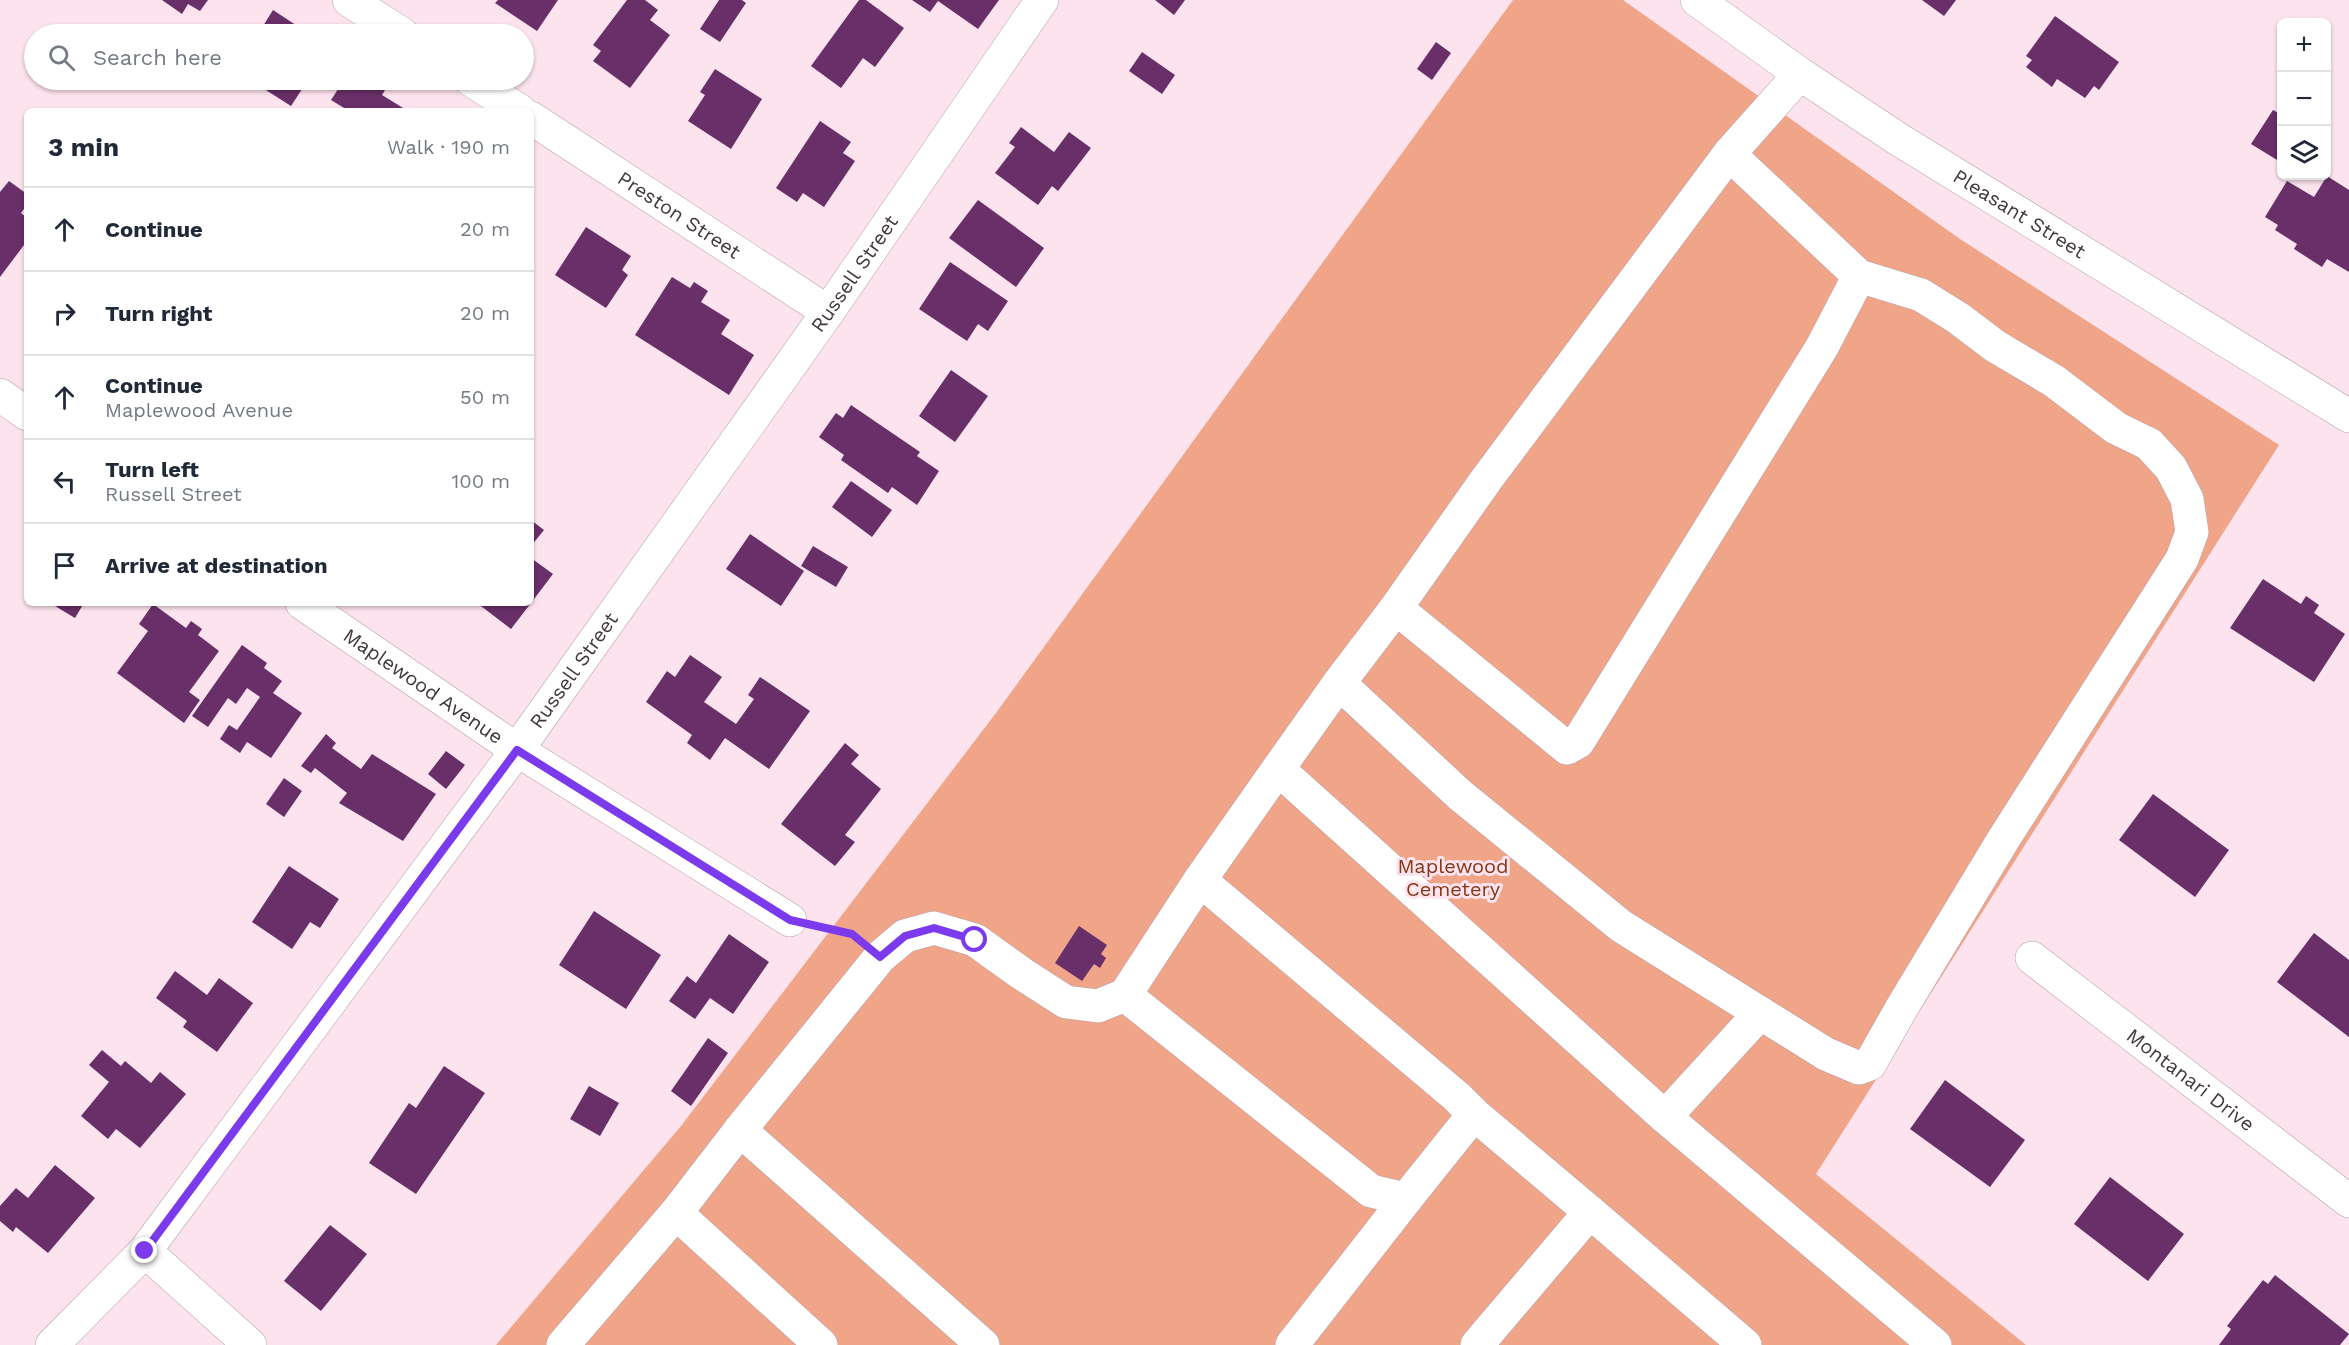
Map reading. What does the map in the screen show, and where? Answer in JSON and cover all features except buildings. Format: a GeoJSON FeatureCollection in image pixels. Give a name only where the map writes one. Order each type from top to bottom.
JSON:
{"type":"FeatureCollection","features":[{"type":"Feature","properties":{"kind":"street"},"geometry":{"type":"LineString","coordinates":[[349,0],[386,24]]}},
{"type":"Feature","properties":{"kind":"street","name":"Russell Street"},"geometry":{"type":"LineString","coordinates":[[52,1345],[145,1251],[517,750],[828,312],[1042,0]]}},
{"type":"Feature","properties":{"kind":"street","name":"Pleasant Street"},"geometry":{"type":"LineString","coordinates":[[1697,0],[1800,74],[1898,139],[2349,416]]}},
{"type":"Feature","properties":{"kind":"street"},"geometry":{"type":"LineString","coordinates":[[563,1345],[676,1213],[880,957],[905,936],[934,928],[975,940],[1066,1002],[1098,1006],[1125,995],[1200,880],[1493,471],[1730,154],[1800,74]]}},
{"type":"Feature","properties":{"kind":"street"},"geometry":{"type":"LineString","coordinates":[[487,90],[515,108]]}},
{"type":"Feature","properties":{"kind":"street","name":"Preston Street"},"geometry":{"type":"LineString","coordinates":[[534,120],[828,312]]}},
{"type":"Feature","properties":{"kind":"street"},"geometry":{"type":"LineString","coordinates":[[1339,683],[1460,795],[1621,926],[1826,1054],[1859,1068],[1870,1064],[2003,840],[2094,701],[2182,560],[2192,532],[2187,500],[2182,489],[2171,468],[2149,444],[2116,428],[2054,381],[1995,346],[1921,295],[1859,276],[1730,154]]}},
{"type":"Feature","properties":{"kind":"street"},"geometry":{"type":"LineString","coordinates":[[1396,608],[1567,748],[1578,742],[1822,347],[1859,276]]}},
{"type":"Feature","properties":{"kind":"street"},"geometry":{"type":"LineString","coordinates":[[0,395],[24,412]]}},
{"type":"Feature","properties":{"kind":"street","name":"Maplewood Avenue"},"geometry":{"type":"LineString","coordinates":[[306,606],[517,750],[790,920]]}},
{"type":"Feature","properties":{"kind":"street"},"geometry":{"type":"LineString","coordinates":[[1278,769],[1665,1117],[1935,1345]]}},
{"type":"Feature","properties":{"kind":"street"},"geometry":{"type":"LineString","coordinates":[[1200,880],[1745,1345]]}},
{"type":"Feature","properties":{"kind":"street","name":"Montanari Drive"},"geometry":{"type":"LineString","coordinates":[[2032,958],[2349,1201]]}},
{"type":"Feature","properties":{"kind":"street"},"geometry":{"type":"LineString","coordinates":[[1125,995],[1371,1191],[1406,1199]]}},
{"type":"Feature","properties":{"kind":"street"},"geometry":{"type":"LineString","coordinates":[[1665,1117],[1760,1013]]}},
{"type":"Feature","properties":{"kind":"street"},"geometry":{"type":"LineString","coordinates":[[1292,1345],[1474,1114]]}},
{"type":"Feature","properties":{"kind":"street"},"geometry":{"type":"LineString","coordinates":[[740,1130],[983,1345]]}},
{"type":"Feature","properties":{"kind":"street"},"geometry":{"type":"LineString","coordinates":[[1478,1345],[1590,1212]]}},
{"type":"Feature","properties":{"kind":"street"},"geometry":{"type":"LineString","coordinates":[[676,1213],[821,1345]]}},
{"type":"Feature","properties":{"kind":"street"},"geometry":{"type":"LineString","coordinates":[[145,1251],[250,1345]]}},
{"type":"Feature","properties":{"kind":"path"},"geometry":{"type":"LineString","coordinates":[[790,920],[852,934],[880,957]]}},
{"type":"Feature","properties":{"kind":"green space","name":"Maplewood Cemetery"},"geometry":{"type":"Polygon","coordinates":[[[1513,0],[1623,0],[1960,239],[2279,445],[1816,1174],[2026,1345],[496,1345],[681,1126],[996,713],[1513,0]]]}},
{"type":"Feature","properties":{"kind":"route"},"geometry":{"type":"LineString","coordinates":[[145,1251],[517,750],[790,920],[852,934],[880,957],[905,936],[934,928],[975,940]]}}]}
